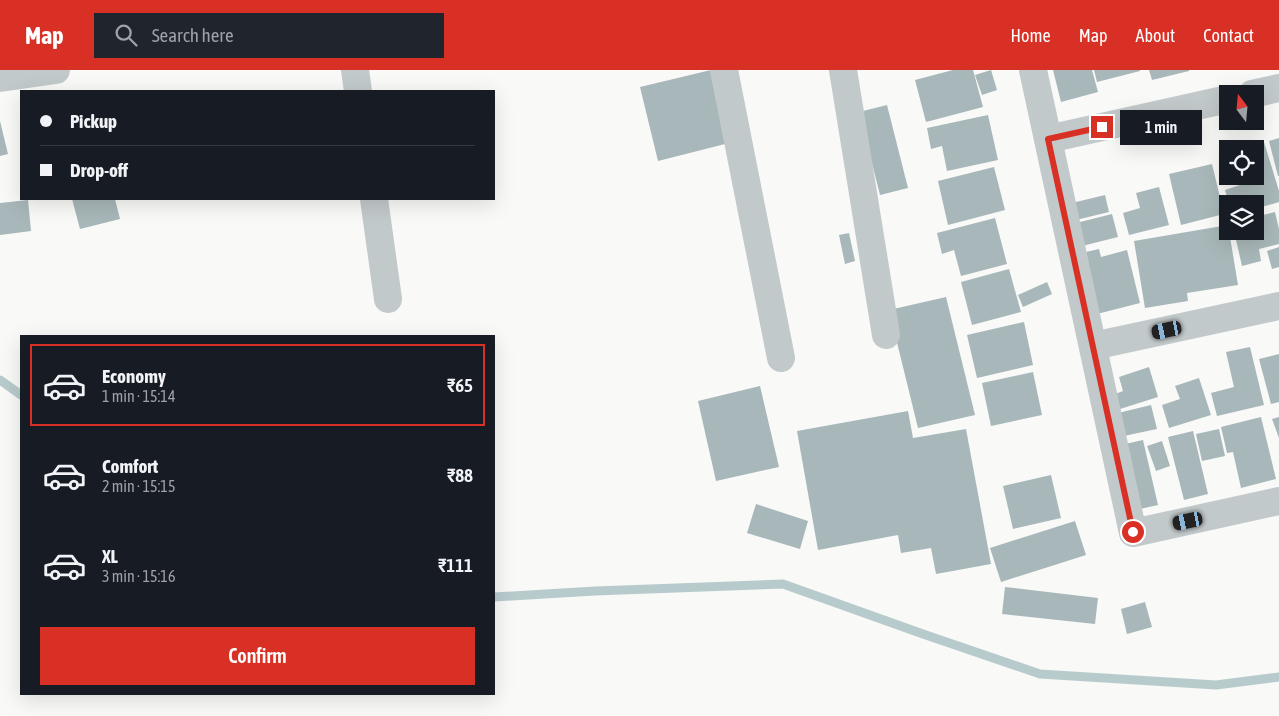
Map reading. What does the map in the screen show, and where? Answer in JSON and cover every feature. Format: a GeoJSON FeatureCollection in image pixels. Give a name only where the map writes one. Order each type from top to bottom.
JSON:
{"type":"FeatureCollection","features":[{"type":"Feature","properties":{"kind":"street"},"geometry":{"type":"LineString","coordinates":[[0,78],[56,70]]}},
{"type":"Feature","properties":{"kind":"street"},"geometry":{"type":"LineString","coordinates":[[355,70],[358,90]]}},
{"type":"Feature","properties":{"kind":"street"},"geometry":{"type":"LineString","coordinates":[[724,70],[781,358]]}},
{"type":"Feature","properties":{"kind":"street"},"geometry":{"type":"LineString","coordinates":[[843,70],[886,335]]}},
{"type":"Feature","properties":{"kind":"street"},"geometry":{"type":"LineString","coordinates":[[1033,70],[1133,532],[1279,501]]}},
{"type":"Feature","properties":{"kind":"street"},"geometry":{"type":"LineString","coordinates":[[1264,91],[1279,88]]}},
{"type":"Feature","properties":{"kind":"street"},"geometry":{"type":"LineString","coordinates":[[1048,139],[1219,101]]}},
{"type":"Feature","properties":{"kind":"street"},"geometry":{"type":"LineString","coordinates":[[374,200],[388,299]]}},
{"type":"Feature","properties":{"kind":"street"},"geometry":{"type":"LineString","coordinates":[[1093,346],[1279,306]]}},
{"type":"Feature","properties":{"kind":"building"},"geometry":{"type":"Polygon","coordinates":[[[711,70],[729,143],[658,161],[640,87],[711,70]]]}},
{"type":"Feature","properties":{"kind":"building"},"geometry":{"type":"Polygon","coordinates":[[[953,70],[973,70],[983,107],[926,122],[915,80],[953,70]]]}},
{"type":"Feature","properties":{"kind":"building"},"geometry":{"type":"Polygon","coordinates":[[[991,70],[997,90],[982,95],[975,75],[991,70]]]}},
{"type":"Feature","properties":{"kind":"building"},"geometry":{"type":"Polygon","coordinates":[[[1053,70],[1092,70],[1098,92],[1061,102],[1053,70]]]}},
{"type":"Feature","properties":{"kind":"building"},"geometry":{"type":"Polygon","coordinates":[[[1094,70],[1140,70],[1140,71],[1097,82],[1094,70]]]}},
{"type":"Feature","properties":{"kind":"building"},"geometry":{"type":"Polygon","coordinates":[[[1149,70],[1189,70],[1189,71],[1152,80],[1149,70]]]}},
{"type":"Feature","properties":{"kind":"building"},"geometry":{"type":"Polygon","coordinates":[[[887,105],[908,188],[880,195],[859,112],[887,105]]]}},
{"type":"Feature","properties":{"kind":"building"},"geometry":{"type":"Polygon","coordinates":[[[988,115],[998,160],[947,171],[942,146],[931,149],[927,128],[988,115]]]}},
{"type":"Feature","properties":{"kind":"building"},"geometry":{"type":"Polygon","coordinates":[[[0,121],[8,154],[0,156],[0,121]]]}},
{"type":"Feature","properties":{"kind":"building"},"geometry":{"type":"Polygon","coordinates":[[[1279,138],[1279,176],[1278,176],[1269,141],[1279,138]]]}},
{"type":"Feature","properties":{"kind":"building"},"geometry":{"type":"Polygon","coordinates":[[[1264,142],[1279,191],[1279,202],[1264,206],[1264,195],[1226,195],[1225,190],[1240,185],[1264,185],[1264,142]]]}},
{"type":"Feature","properties":{"kind":"building"},"geometry":{"type":"Polygon","coordinates":[[[1212,164],[1219,195],[1219,215],[1181,225],[1169,174],[1212,164]]]}},
{"type":"Feature","properties":{"kind":"building"},"geometry":{"type":"Polygon","coordinates":[[[994,167],[1005,210],[948,225],[938,181],[994,167]]]}},
{"type":"Feature","properties":{"kind":"building"},"geometry":{"type":"Polygon","coordinates":[[[1159,187],[1169,225],[1129,235],[1123,213],[1140,208],[1136,193],[1159,187]]]}},
{"type":"Feature","properties":{"kind":"building"},"geometry":{"type":"Polygon","coordinates":[[[1105,195],[1109,212],[1076,220],[1072,203],[1105,195]]]}},
{"type":"Feature","properties":{"kind":"building"},"geometry":{"type":"Polygon","coordinates":[[[28,200],[31,231],[0,235],[0,203],[28,200]]]}},
{"type":"Feature","properties":{"kind":"building"},"geometry":{"type":"Polygon","coordinates":[[[72,200],[115,200],[120,219],[80,229],[72,200]]]}},
{"type":"Feature","properties":{"kind":"building"},"geometry":{"type":"Polygon","coordinates":[[[1275,212],[1279,229],[1279,244],[1259,249],[1261,261],[1242,266],[1236,240],[1264,240],[1264,215],[1275,212]]]}},
{"type":"Feature","properties":{"kind":"building"},"geometry":{"type":"Polygon","coordinates":[[[1112,214],[1118,237],[1078,247],[1072,224],[1112,214]]]}},
{"type":"Feature","properties":{"kind":"building"},"geometry":{"type":"Polygon","coordinates":[[[995,218],[1007,264],[961,276],[954,250],[942,254],[937,233],[995,218]]]}},
{"type":"Feature","properties":{"kind":"building"},"geometry":{"type":"Polygon","coordinates":[[[1219,227],[1219,240],[1230,240],[1238,285],[1187,293],[1188,301],[1145,308],[1134,241],[1219,227]]]}},
{"type":"Feature","properties":{"kind":"building"},"geometry":{"type":"Polygon","coordinates":[[[849,233],[855,261],[845,264],[839,235],[849,233]]]}},
{"type":"Feature","properties":{"kind":"building"},"geometry":{"type":"Polygon","coordinates":[[[1279,247],[1279,267],[1272,269],[1267,251],[1279,247]]]}},
{"type":"Feature","properties":{"kind":"building"},"geometry":{"type":"Polygon","coordinates":[[[1099,249],[1101,257],[1127,250],[1140,303],[1093,315],[1077,254],[1099,249]]]}},
{"type":"Feature","properties":{"kind":"building"},"geometry":{"type":"Polygon","coordinates":[[[1009,269],[1021,312],[972,325],[961,282],[1009,269]]]}},
{"type":"Feature","properties":{"kind":"building"},"geometry":{"type":"Polygon","coordinates":[[[1047,282],[1052,294],[1023,307],[1018,295],[1047,282]]]}},
{"type":"Feature","properties":{"kind":"building"},"geometry":{"type":"Polygon","coordinates":[[[946,297],[975,415],[918,428],[889,310],[946,297]]]}},
{"type":"Feature","properties":{"kind":"building"},"geometry":{"type":"Polygon","coordinates":[[[1024,322],[1033,365],[977,378],[967,335],[1024,322]]]}},
{"type":"Feature","properties":{"kind":"building"},"geometry":{"type":"Polygon","coordinates":[[[1250,347],[1264,405],[1217,416],[1211,393],[1234,387],[1226,352],[1250,347]]]}},
{"type":"Feature","properties":{"kind":"building"},"geometry":{"type":"Polygon","coordinates":[[[1279,354],[1279,402],[1271,404],[1259,359],[1279,354]]]}},
{"type":"Feature","properties":{"kind":"building"},"geometry":{"type":"Polygon","coordinates":[[[1149,367],[1158,397],[1120,409],[1115,394],[1123,391],[1119,377],[1149,367]]]}},
{"type":"Feature","properties":{"kind":"building"},"geometry":{"type":"Polygon","coordinates":[[[1033,372],[1042,415],[991,426],[982,383],[1033,372]]]}},
{"type":"Feature","properties":{"kind":"building"},"geometry":{"type":"Polygon","coordinates":[[[1199,378],[1211,415],[1169,428],[1162,405],[1180,399],[1175,386],[1199,378]]]}},
{"type":"Feature","properties":{"kind":"building"},"geometry":{"type":"Polygon","coordinates":[[[760,386],[779,467],[716,481],[698,401],[760,386]]]}},
{"type":"Feature","properties":{"kind":"building"},"geometry":{"type":"Polygon","coordinates":[[[1151,405],[1157,429],[1119,437],[1114,414],[1151,405]]]}},
{"type":"Feature","properties":{"kind":"building"},"geometry":{"type":"Polygon","coordinates":[[[908,411],[913,438],[966,429],[991,564],[936,574],[931,548],[901,553],[898,535],[818,550],[797,431],[908,411]]]}},
{"type":"Feature","properties":{"kind":"building"},"geometry":{"type":"Polygon","coordinates":[[[1261,417],[1276,479],[1241,488],[1233,452],[1227,453],[1221,427],[1261,417]]]}},
{"type":"Feature","properties":{"kind":"building"},"geometry":{"type":"Polygon","coordinates":[[[1279,417],[1279,438],[1272,419],[1279,417]]]}},
{"type":"Feature","properties":{"kind":"building"},"geometry":{"type":"Polygon","coordinates":[[[1219,429],[1225,456],[1202,461],[1196,434],[1219,429]]]}},
{"type":"Feature","properties":{"kind":"building"},"geometry":{"type":"Polygon","coordinates":[[[1193,431],[1208,494],[1184,500],[1168,437],[1193,431]]]}},
{"type":"Feature","properties":{"kind":"building"},"geometry":{"type":"Polygon","coordinates":[[[1143,440],[1158,505],[1131,511],[1116,446],[1143,440]]]}},
{"type":"Feature","properties":{"kind":"building"},"geometry":{"type":"Polygon","coordinates":[[[1162,441],[1170,466],[1156,471],[1147,446],[1162,441]]]}},
{"type":"Feature","properties":{"kind":"building"},"geometry":{"type":"Polygon","coordinates":[[[1051,475],[1061,518],[1013,529],[1003,486],[1051,475]]]}},
{"type":"Feature","properties":{"kind":"building"},"geometry":{"type":"Polygon","coordinates":[[[756,504],[808,521],[800,549],[747,533],[756,504]]]}},
{"type":"Feature","properties":{"kind":"building"},"geometry":{"type":"Polygon","coordinates":[[[1075,521],[1086,555],[1001,582],[990,548],[1075,521]]]}},
{"type":"Feature","properties":{"kind":"building"},"geometry":{"type":"Polygon","coordinates":[[[1005,587],[1098,598],[1095,624],[1002,614],[1005,587]]]}},
{"type":"Feature","properties":{"kind":"building"},"geometry":{"type":"Polygon","coordinates":[[[1145,602],[1152,627],[1127,634],[1121,609],[1145,602]]]}},
{"type":"Feature","properties":{"kind":"waterway"},"geometry":{"type":"LineString","coordinates":[[0,380],[20,394]]}},
{"type":"Feature","properties":{"kind":"waterway"},"geometry":{"type":"LineString","coordinates":[[495,597],[783,584],[1040,674],[1216,685],[1279,677]]}},
{"type":"Feature","properties":{"kind":"route"},"geometry":{"type":"LineString","coordinates":[[1102,127],[1048,139],[1133,532]]}}]}
